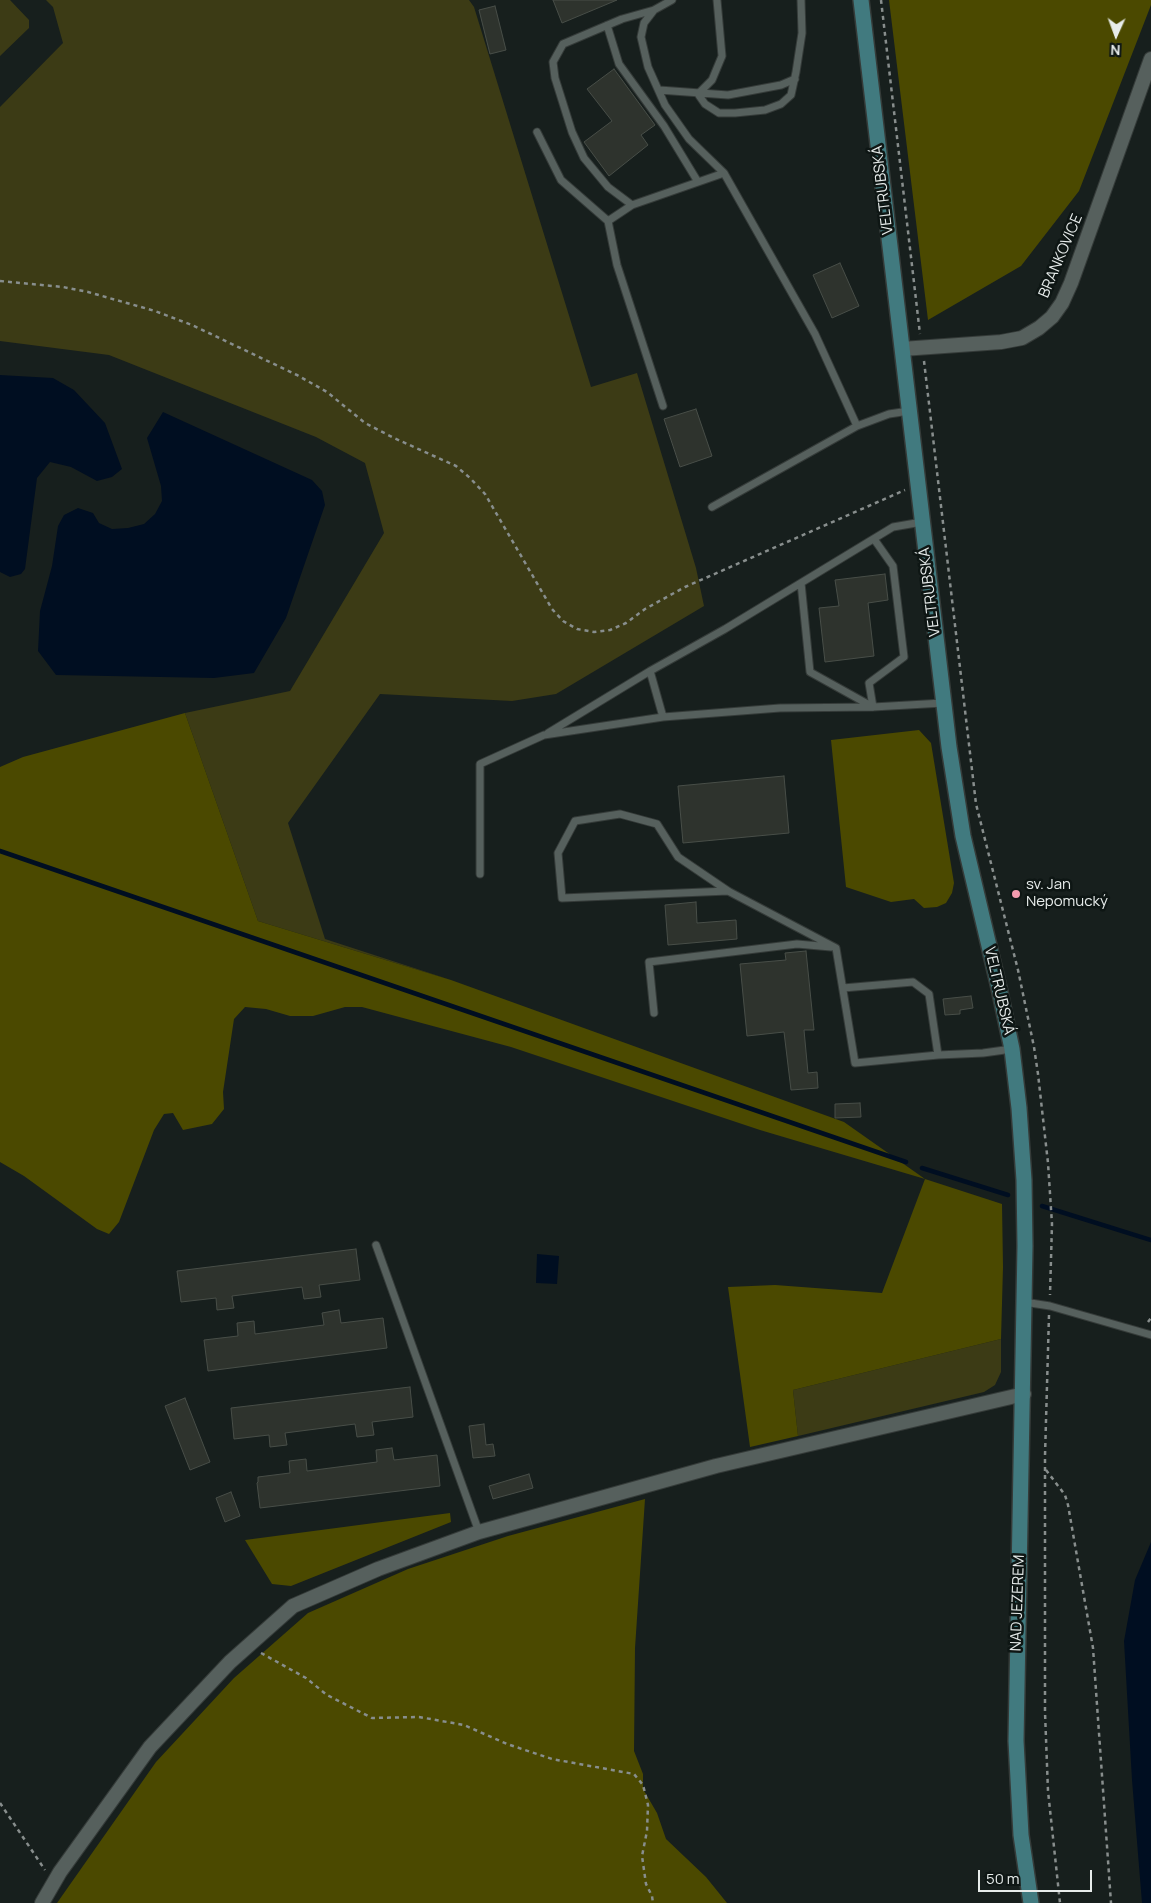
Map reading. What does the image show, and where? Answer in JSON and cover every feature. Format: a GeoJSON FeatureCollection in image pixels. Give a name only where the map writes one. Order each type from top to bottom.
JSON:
{"type":"FeatureCollection","features":[{"type":"Feature","properties":{"kind":"street","name":"VELTRUBSKÁ"},"geometry":{"type":"LineString","coordinates":[[861,0],[943,703],[963,836],[1012,1048],[1024,1180],[1024,1302]]}},
{"type":"Feature","properties":{"kind":"street","name":"BRANKOVICE"},"geometry":{"type":"LineString","coordinates":[[902,349],[1001,342],[1022,338],[1039,328],[1052,317],[1062,303],[1080,259],[1151,59]]}},
{"type":"Feature","properties":{"kind":"street","name":"NAD JEZEREM"},"geometry":{"type":"LineString","coordinates":[[1024,1302],[1024,1394],[1016,1741],[1021,1835],[1031,1903]]}},
{"type":"Feature","properties":{"kind":"street"},"geometry":{"type":"LineString","coordinates":[[42,1903],[150,1747],[230,1662],[293,1606],[378,1569],[479,1532],[716,1466],[1024,1394]]}},
{"type":"Feature","properties":{"kind":"lane"},"geometry":{"type":"LineString","coordinates":[[632,204],[608,187],[584,158],[572,132],[555,78],[553,62],[563,44],[622,18],[654,10],[672,0]]}},
{"type":"Feature","properties":{"kind":"lane"},"geometry":{"type":"LineString","coordinates":[[698,94],[712,80],[722,56],[717,0]]}},
{"type":"Feature","properties":{"kind":"lane"},"geometry":{"type":"LineString","coordinates":[[698,94],[705,104],[719,113],[735,114],[765,110],[781,104],[791,95],[802,33],[801,0]]}},
{"type":"Feature","properties":{"kind":"lane"},"geometry":{"type":"LineString","coordinates":[[654,10],[644,23],[641,37],[648,68],[665,106],[689,139],[724,173],[815,334],[857,426]]}},
{"type":"Feature","properties":{"kind":"lane"},"geometry":{"type":"LineString","coordinates":[[606,25],[619,64],[664,126],[698,182]]}},
{"type":"Feature","properties":{"kind":"lane"},"geometry":{"type":"LineString","coordinates":[[659,90],[728,95],[781,86],[795,79]]}},
{"type":"Feature","properties":{"kind":"lane"},"geometry":{"type":"LineString","coordinates":[[537,132],[561,180],[608,221],[617,265],[664,406]]}},
{"type":"Feature","properties":{"kind":"lane"},"geometry":{"type":"LineString","coordinates":[[608,221],[632,204],[724,173]]}},
{"type":"Feature","properties":{"kind":"lane"},"geometry":{"type":"LineString","coordinates":[[712,507],[857,426],[890,414],[909,411]]}},
{"type":"Feature","properties":{"kind":"lane"},"geometry":{"type":"LineString","coordinates":[[480,874],[480,764],[544,736],[893,527],[922,522]]}},
{"type":"Feature","properties":{"kind":"lane"},"geometry":{"type":"LineString","coordinates":[[873,707],[869,683],[904,657],[893,566],[874,539]]}},
{"type":"Feature","properties":{"kind":"lane"},"geometry":{"type":"LineString","coordinates":[[801,582],[810,672],[873,707]]}},
{"type":"Feature","properties":{"kind":"lane"},"geometry":{"type":"LineString","coordinates":[[650,671],[663,717]]}},
{"type":"Feature","properties":{"kind":"lane"},"geometry":{"type":"LineString","coordinates":[[544,736],[663,717],[780,708],[873,707],[943,703]]}},
{"type":"Feature","properties":{"kind":"lane"},"geometry":{"type":"LineString","coordinates":[[728,891],[562,898],[558,853],[575,821],[620,814],[657,824],[678,857],[728,891],[836,948]]}},
{"type":"Feature","properties":{"kind":"lane"},"geometry":{"type":"LineString","coordinates":[[654,1013],[649,962],[798,944],[836,948]]}},
{"type":"Feature","properties":{"kind":"lane"},"geometry":{"type":"LineString","coordinates":[[836,948],[855,1063],[938,1055],[983,1053],[1012,1048]]}},
{"type":"Feature","properties":{"kind":"lane"},"geometry":{"type":"LineString","coordinates":[[843,988],[912,982],[929,994],[938,1055]]}},
{"type":"Feature","properties":{"kind":"lane"},"geometry":{"type":"LineString","coordinates":[[376,1244],[479,1532]]}},
{"type":"Feature","properties":{"kind":"lane"},"geometry":{"type":"LineString","coordinates":[[1024,1302],[1050,1306],[1151,1336]]}},
{"type":"Feature","properties":{"kind":"path"},"geometry":{"type":"LineString","coordinates":[[881,0],[976,804],[1018,970],[1034,1046],[1051,1197],[1046,1470],[1045,1712],[1048,1791],[1060,1903]]}},
{"type":"Feature","properties":{"kind":"path"},"geometry":{"type":"LineString","coordinates":[[0,282],[55,286],[88,292],[155,311],[192,325],[297,375],[327,392],[366,423],[456,466],[485,494],[552,609],[563,621],[578,629],[594,632],[610,630],[685,587],[918,484]]}},
{"type":"Feature","properties":{"kind":"path"},"geometry":{"type":"LineString","coordinates":[[1046,1470],[1065,1495],[1068,1505],[1093,1648],[1111,1903]]}},
{"type":"Feature","properties":{"kind":"path"},"geometry":{"type":"LineString","coordinates":[[252,1643],[257,1651],[306,1678],[327,1696],[372,1718],[419,1717],[464,1725],[507,1744],[552,1759],[634,1774],[643,1784],[648,1806],[647,1831],[642,1856],[646,1884],[652,1896],[652,1903]]}},
{"type":"Feature","properties":{"kind":"path"},"geometry":{"type":"LineString","coordinates":[[0,1803],[32,1853],[55,1882]]}},
{"type":"Feature","properties":{"kind":"shaded area"},"geometry":{"type":"Polygon","coordinates":[[[0,0],[10,0],[29,20],[29,28],[0,56],[0,0]]]}},
{"type":"Feature","properties":{"kind":"shaded area"},"geometry":{"type":"Polygon","coordinates":[[[46,0],[469,0],[474,7],[591,387],[637,373],[696,568],[704,606],[556,694],[512,701],[380,694],[288,823],[325,939],[451,980],[258,921],[185,713],[290,691],[384,533],[365,463],[316,437],[109,355],[0,341],[0,107],[63,43],[53,7],[46,0]]]}},
{"type":"Feature","properties":{"kind":"shaded area"},"geometry":{"type":"Polygon","coordinates":[[[889,0],[1151,0],[1151,5],[1079,191],[1021,266],[928,320],[889,0]]]}},
{"type":"Feature","properties":{"kind":"shaded area"},"geometry":{"type":"Polygon","coordinates":[[[185,713],[258,921],[451,980],[844,1122],[925,1179],[760,1130],[511,1047],[362,1007],[345,1007],[313,1016],[290,1016],[266,1009],[245,1007],[234,1019],[223,1092],[224,1109],[212,1124],[183,1130],[173,1113],[164,1114],[154,1130],[119,1222],[109,1234],[97,1229],[24,1176],[0,1162],[0,767],[23,757],[185,713]]]}},
{"type":"Feature","properties":{"kind":"shaded area"},"geometry":{"type":"Polygon","coordinates":[[[919,730],[931,743],[954,883],[952,893],[946,903],[937,907],[924,908],[914,899],[891,902],[846,887],[831,740],[919,730]]]}},
{"type":"Feature","properties":{"kind":"shaded area"},"geometry":{"type":"Polygon","coordinates":[[[925,1179],[1002,1204],[1001,1339],[793,1390],[798,1436],[750,1447],[728,1287],[775,1285],[882,1293],[925,1179]]]}},
{"type":"Feature","properties":{"kind":"shaded area"},"geometry":{"type":"Polygon","coordinates":[[[1001,1339],[1001,1372],[995,1385],[984,1392],[798,1436],[793,1390],[1001,1339]]]}},
{"type":"Feature","properties":{"kind":"shaded area"},"geometry":{"type":"Polygon","coordinates":[[[645,1499],[635,1648],[634,1751],[643,1774],[643,1789],[657,1813],[666,1839],[706,1877],[727,1903],[57,1903],[156,1762],[234,1678],[308,1613],[408,1569],[508,1536],[645,1499]]]}},
{"type":"Feature","properties":{"kind":"shaded area"},"geometry":{"type":"Polygon","coordinates":[[[450,1513],[451,1522],[291,1586],[272,1584],[245,1540],[450,1513]]]}},
{"type":"Feature","properties":{"kind":"water"},"geometry":{"type":"Polygon","coordinates":[[[0,375],[53,378],[74,390],[105,423],[122,469],[112,477],[97,481],[71,467],[50,462],[37,478],[25,569],[21,574],[10,577],[0,572],[0,375]]]}},
{"type":"Feature","properties":{"kind":"water"},"geometry":{"type":"Polygon","coordinates":[[[163,412],[312,480],[322,491],[325,505],[286,618],[254,673],[214,678],[56,675],[38,651],[40,611],[52,566],[58,526],[64,515],[78,508],[93,513],[99,523],[112,529],[144,524],[155,514],[162,501],[161,486],[147,438],[163,412]]]}},
{"type":"Feature","properties":{"kind":"water"},"geometry":{"type":"Polygon","coordinates":[[[537,1254],[559,1256],[557,1284],[536,1283],[537,1254]]]}},
{"type":"Feature","properties":{"kind":"water"},"geometry":{"type":"Polygon","coordinates":[[[1151,1542],[1151,1903],[1142,1903],[1132,1780],[1124,1641],[1135,1580],[1151,1542]]]}},
{"type":"Feature","properties":{"kind":"building"},"geometry":{"type":"Polygon","coordinates":[[[553,0],[617,0],[562,23],[553,0]]]}},
{"type":"Feature","properties":{"kind":"building"},"geometry":{"type":"Polygon","coordinates":[[[495,6],[506,50],[490,54],[479,10],[495,6]]]}},
{"type":"Feature","properties":{"kind":"building"},"geometry":{"type":"Polygon","coordinates":[[[614,69],[655,125],[641,135],[648,145],[609,176],[584,142],[612,121],[587,89],[614,69]]]}},
{"type":"Feature","properties":{"kind":"building"},"geometry":{"type":"Polygon","coordinates":[[[840,263],[859,306],[832,318],[813,275],[840,263]]]}},
{"type":"Feature","properties":{"kind":"building"},"geometry":{"type":"Polygon","coordinates":[[[696,409],[712,456],[680,467],[664,419],[696,409]]]}},
{"type":"Feature","properties":{"kind":"building"},"geometry":{"type":"Polygon","coordinates":[[[885,574],[888,600],[868,603],[874,656],[825,662],[819,608],[839,606],[835,580],[885,574]]]}},
{"type":"Feature","properties":{"kind":"building"},"geometry":{"type":"Polygon","coordinates":[[[784,776],[789,833],[683,843],[678,786],[784,776]]]}},
{"type":"Feature","properties":{"kind":"building"},"geometry":{"type":"Polygon","coordinates":[[[696,902],[697,923],[736,920],[737,939],[668,945],[665,905],[696,902]]]}},
{"type":"Feature","properties":{"kind":"building"},"geometry":{"type":"Polygon","coordinates":[[[806,951],[814,1030],[804,1030],[808,1073],[817,1072],[818,1088],[791,1090],[784,1032],[747,1036],[740,964],[786,960],[785,953],[806,951]]]}},
{"type":"Feature","properties":{"kind":"building"},"geometry":{"type":"Polygon","coordinates":[[[971,996],[973,1008],[960,1010],[960,1014],[945,1015],[943,999],[971,996]]]}},
{"type":"Feature","properties":{"kind":"building"},"geometry":{"type":"Polygon","coordinates":[[[860,1103],[861,1117],[835,1118],[835,1104],[860,1103]]]}},
{"type":"Feature","properties":{"kind":"building"},"geometry":{"type":"Polygon","coordinates":[[[356,1249],[360,1280],[319,1285],[321,1297],[304,1299],[302,1287],[232,1296],[234,1308],[217,1310],[216,1298],[181,1302],[177,1271],[356,1249]]]}},
{"type":"Feature","properties":{"kind":"building"},"geometry":{"type":"Polygon","coordinates":[[[339,1310],[341,1323],[383,1318],[387,1348],[208,1371],[204,1340],[238,1336],[237,1323],[254,1321],[255,1334],[324,1325],[322,1313],[339,1310]]]}},
{"type":"Feature","properties":{"kind":"building"},"geometry":{"type":"Polygon","coordinates":[[[410,1387],[413,1417],[372,1422],[374,1435],[357,1437],[355,1424],[285,1433],[287,1445],[270,1447],[269,1435],[234,1439],[231,1408],[410,1387]]]}},
{"type":"Feature","properties":{"kind":"building"},"geometry":{"type":"Polygon","coordinates":[[[185,1398],[210,1462],[190,1470],[165,1406],[185,1398]]]}},
{"type":"Feature","properties":{"kind":"building"},"geometry":{"type":"Polygon","coordinates":[[[484,1424],[486,1445],[493,1444],[495,1456],[473,1458],[469,1426],[484,1424]]]}},
{"type":"Feature","properties":{"kind":"building"},"geometry":{"type":"Polygon","coordinates":[[[392,1448],[394,1460],[437,1455],[440,1486],[260,1508],[258,1477],[290,1473],[289,1461],[306,1459],[307,1471],[377,1462],[376,1450],[392,1448]]]}},
{"type":"Feature","properties":{"kind":"building"},"geometry":{"type":"Polygon","coordinates":[[[529,1474],[533,1488],[493,1499],[489,1486],[529,1474]]]}},
{"type":"Feature","properties":{"kind":"building"},"geometry":{"type":"Polygon","coordinates":[[[231,1492],[240,1516],[225,1522],[216,1498],[231,1492]]]}},
{"type":"Feature","properties":{"kind":"waterway"},"geometry":{"type":"LineString","coordinates":[[0,851],[906,1162]]}},
{"type":"Feature","properties":{"kind":"waterway"},"geometry":{"type":"LineString","coordinates":[[922,1168],[1008,1195]]}},
{"type":"Feature","properties":{"kind":"waterway"},"geometry":{"type":"LineString","coordinates":[[1042,1206],[1151,1240]]}},
{"type":"Feature","properties":{"kind":"place","name":"sv. Jan Nepomucký"},"geometry":{"type":"Point","coordinates":[1016,894]}}]}
